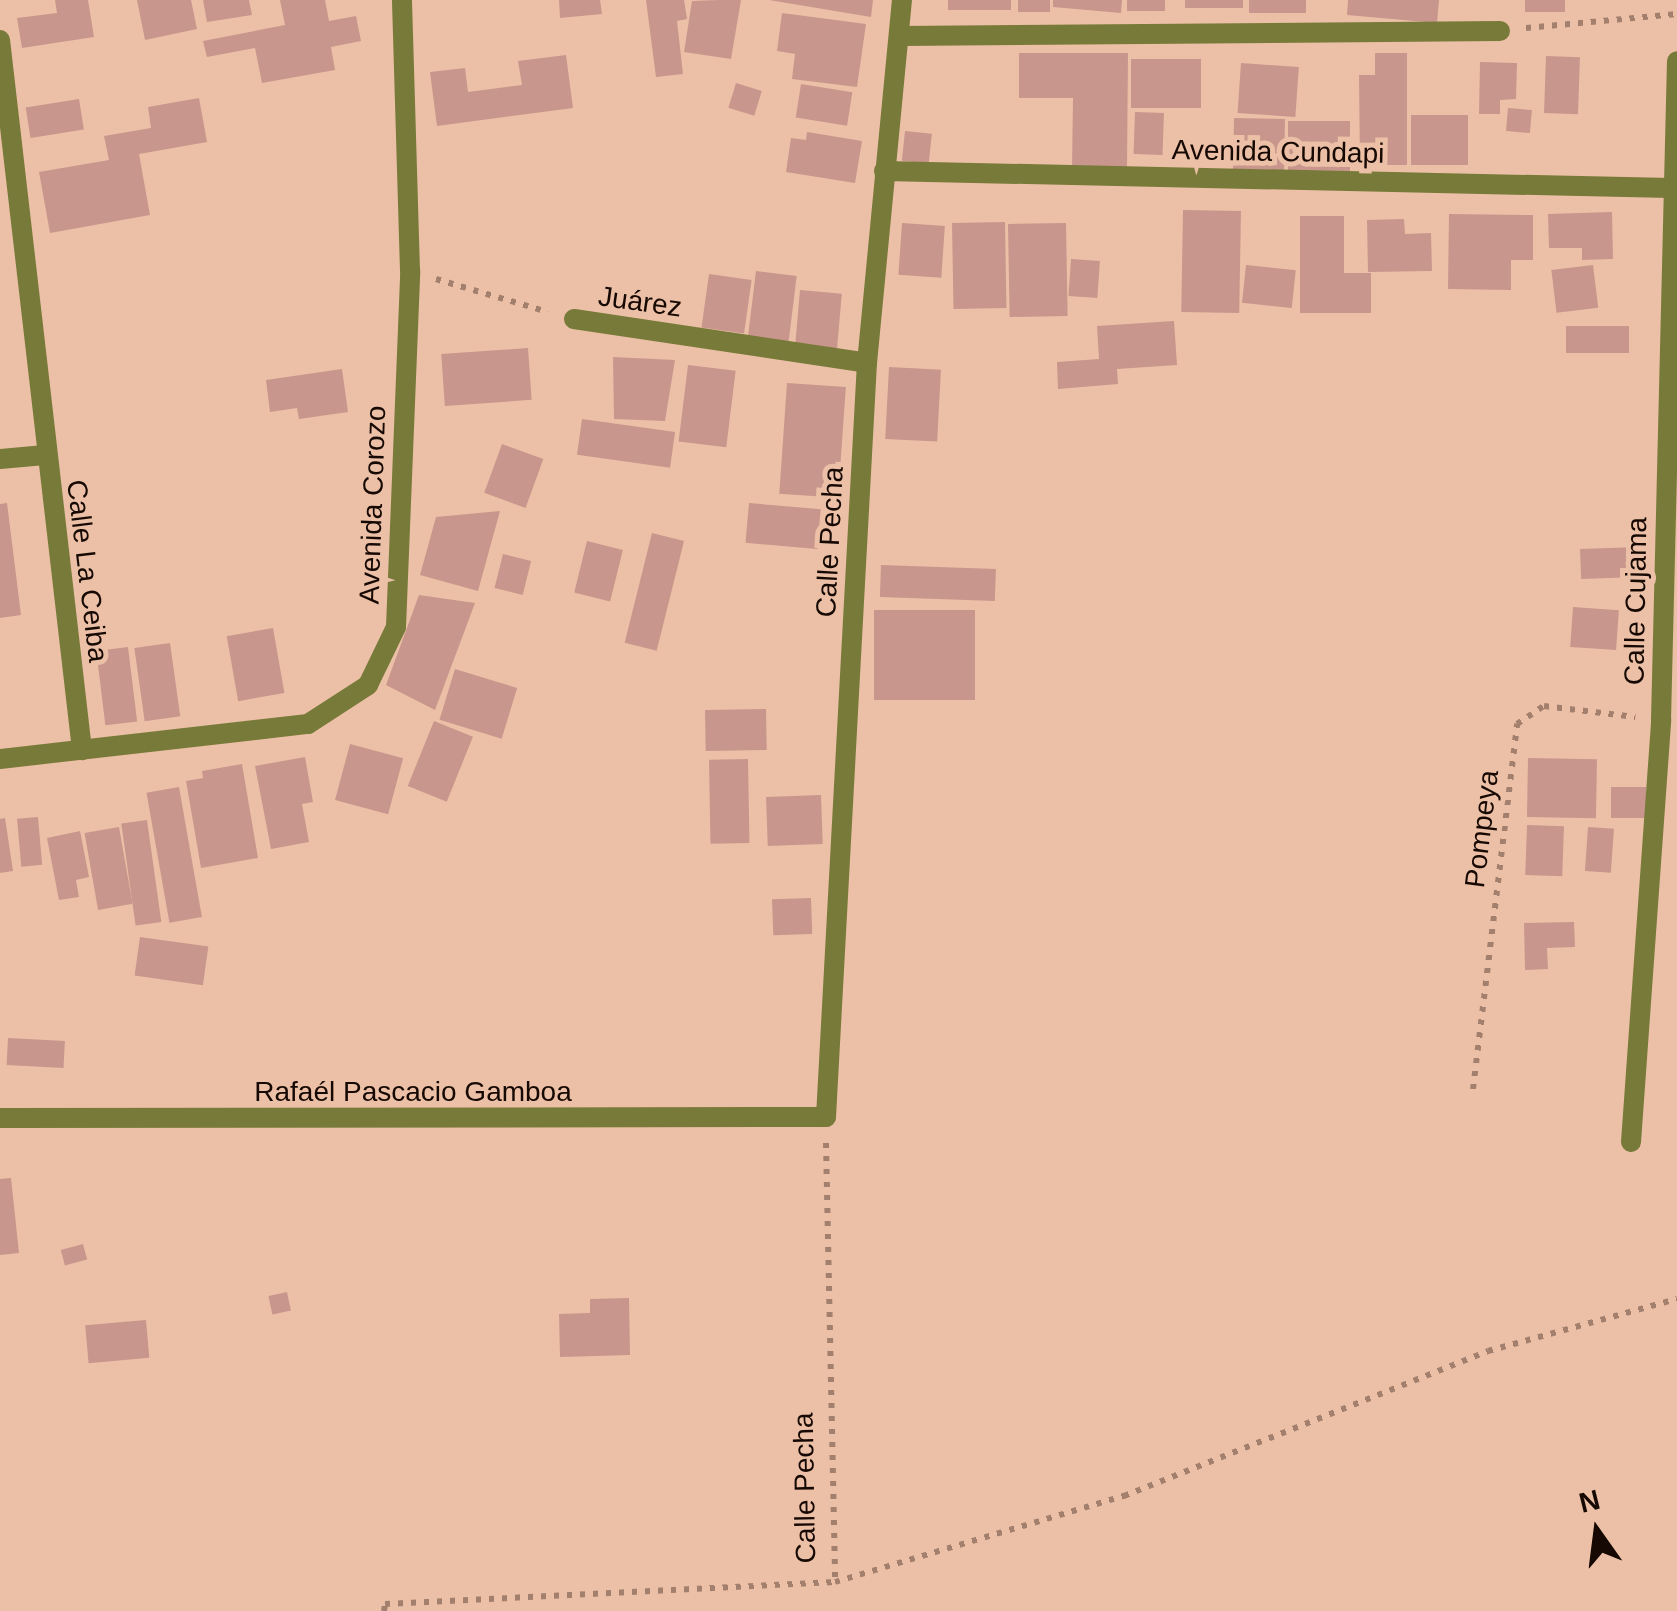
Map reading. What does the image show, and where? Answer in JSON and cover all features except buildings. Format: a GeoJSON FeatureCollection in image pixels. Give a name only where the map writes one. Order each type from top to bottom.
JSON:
{"type":"FeatureCollection","features":[{"type":"Feature","properties":{"kind":"street","name":"Avenida Corozo"},"geometry":{"type":"LineString","coordinates":[[0,759],[308,724],[368,686],[396,627],[410,271],[402,0]]}},
{"type":"Feature","properties":{"kind":"street","name":"Calle Pecha"},"geometry":{"type":"LineString","coordinates":[[826,1117],[867,363],[902,0]]}},
{"type":"Feature","properties":{"kind":"street"},"geometry":{"type":"LineString","coordinates":[[900,36],[1500,30]]}},
{"type":"Feature","properties":{"kind":"street","name":"Calle La Ceiba"},"geometry":{"type":"LineString","coordinates":[[0,40],[6,135],[82,750]]}},
{"type":"Feature","properties":{"kind":"street","name":"Calle Cujama"},"geometry":{"type":"LineString","coordinates":[[1630,1142],[1662,720],[1671,188],[1677,61]]}},
{"type":"Feature","properties":{"kind":"street","name":"Avenida Cundapi"},"geometry":{"type":"LineString","coordinates":[[884,171],[1671,188]]}},
{"type":"Feature","properties":{"kind":"street","name":"Juárez"},"geometry":{"type":"LineString","coordinates":[[574,320],[867,363]]}},
{"type":"Feature","properties":{"kind":"street"},"geometry":{"type":"LineString","coordinates":[[0,459],[45,454]]}},
{"type":"Feature","properties":{"kind":"street","name":"Rafaél Pascacio Gamboa"},"geometry":{"type":"LineString","coordinates":[[0,1118],[826,1117]]}},
{"type":"Feature","properties":{"kind":"path"},"geometry":{"type":"LineString","coordinates":[[1500,30],[1677,14]]}},
{"type":"Feature","properties":{"kind":"path","name":"Juárez"},"geometry":{"type":"LineString","coordinates":[[410,271],[574,320]]}},
{"type":"Feature","properties":{"kind":"path","name":"Pompeya"},"geometry":{"type":"LineString","coordinates":[[1473,1090],[1517,724],[1544,706],[1662,720]]}},
{"type":"Feature","properties":{"kind":"path","name":"Calle Pecha"},"geometry":{"type":"LineString","coordinates":[[384,1611],[385,1604],[835,1582],[826,1117]]}},
{"type":"Feature","properties":{"kind":"path"},"geometry":{"type":"LineString","coordinates":[[835,1582],[1124,1496],[1488,1351],[1677,1300]]}}]}
